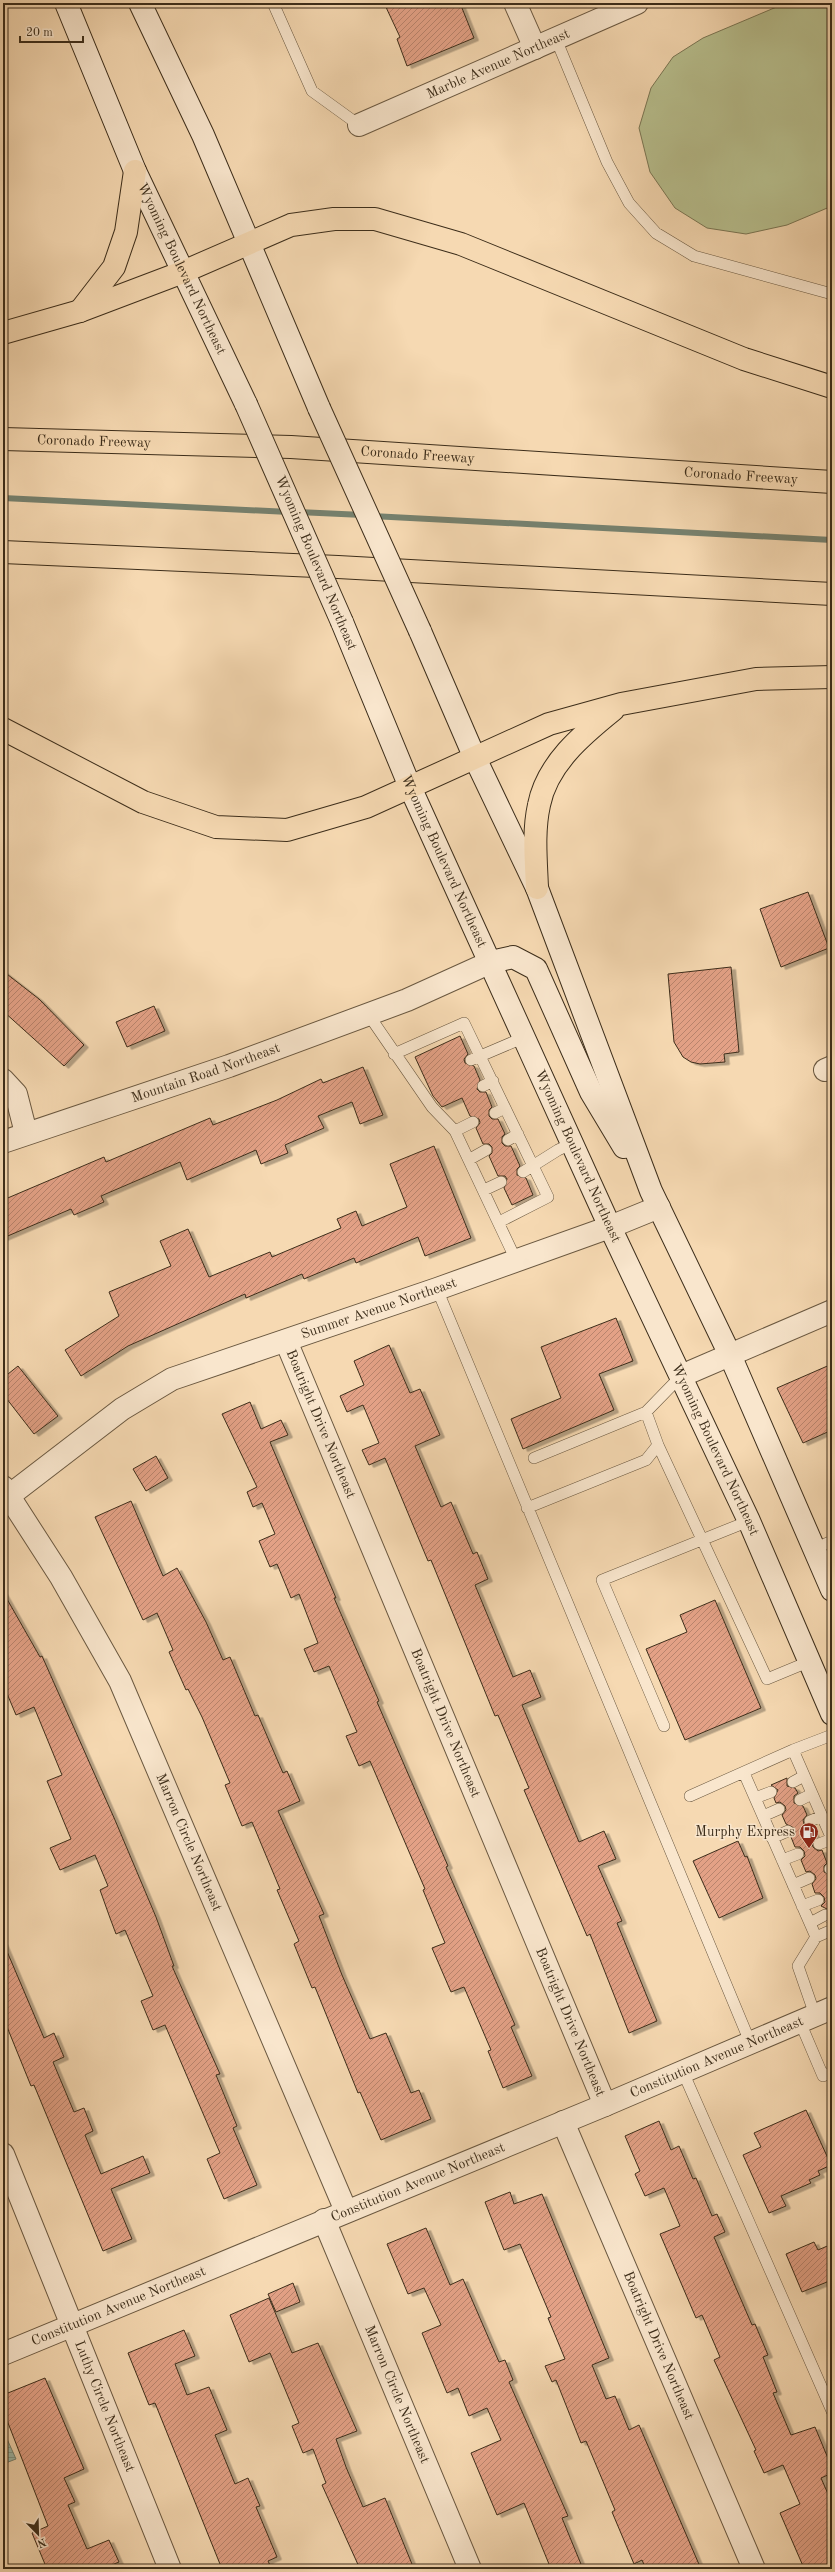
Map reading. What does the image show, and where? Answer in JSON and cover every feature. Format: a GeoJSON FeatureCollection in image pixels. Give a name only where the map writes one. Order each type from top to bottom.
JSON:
{"type":"FeatureCollection","features":[{"type":"Feature","properties":{"kind":"highway"},"geometry":{"type":"LineString","coordinates":[[80,311],[114,267],[126,232],[134,171]]}},
{"type":"Feature","properties":{"kind":"highway"},"geometry":{"type":"LineString","coordinates":[[3,332],[80,311],[183,272],[291,225],[334,219],[375,219],[461,244],[744,359],[832,387]]}},
{"type":"Feature","properties":{"kind":"highway","name":"Coronado Freeway"},"geometry":{"type":"LineString","coordinates":[[3,439],[291,447],[832,482]]}},
{"type":"Feature","properties":{"kind":"highway"},"geometry":{"type":"LineString","coordinates":[[3,552],[345,567],[832,594]]}},
{"type":"Feature","properties":{"kind":"highway"},"geometry":{"type":"LineString","coordinates":[[3,729],[143,802],[216,828],[287,830],[366,807],[474,756],[504,746],[549,724],[621,704],[756,679],[832,677]]}},
{"type":"Feature","properties":{"kind":"highway"},"geometry":{"type":"LineString","coordinates":[[537,888],[536,846],[539,804],[553,770],[581,736],[621,704]]}},
{"type":"Feature","properties":{"kind":"street","name":"Wyoming Boulevard Northeast"},"geometry":{"type":"LineString","coordinates":[[66,3],[134,171],[246,404],[342,622],[410,787],[491,962],[610,1227],[749,1521],[808,1662],[832,1714]]}},
{"type":"Feature","properties":{"kind":"street"},"geometry":{"type":"LineString","coordinates":[[140,3],[203,135],[319,408],[420,631],[474,756],[537,888],[655,1199],[823,1545],[832,1590]]}},
{"type":"Feature","properties":{"kind":"street"},"geometry":{"type":"LineString","coordinates":[[515,3],[535,48]]}},
{"type":"Feature","properties":{"kind":"street","name":"Marble Avenue Northeast"},"geometry":{"type":"LineString","coordinates":[[359,125],[637,3]]}},
{"type":"Feature","properties":{"kind":"street","name":"Mountain Road Northeast"},"geometry":{"type":"LineString","coordinates":[[3,1142],[229,1066],[407,1000],[491,962],[513,957],[536,969],[590,1092],[655,1199]]}},
{"type":"Feature","properties":{"kind":"street"},"geometry":{"type":"LineString","coordinates":[[3,1080],[16,1094],[26,1133]]}},
{"type":"Feature","properties":{"kind":"street","name":"Summer Avenue Northeast"},"geometry":{"type":"LineString","coordinates":[[7,1491],[122,1409],[172,1379],[437,1289],[610,1227],[655,1199]]}},
{"type":"Feature","properties":{"kind":"street"},"geometry":{"type":"LineString","coordinates":[[681,1376],[832,1311]]}},
{"type":"Feature","properties":{"kind":"street","name":"Boatright Drive Northeast"},"geometry":{"type":"LineString","coordinates":[[286,1341],[605,2105]]}},
{"type":"Feature","properties":{"kind":"street","name":"Marron Circle Northeast"},"geometry":{"type":"LineString","coordinates":[[7,1491],[61,1577],[120,1681],[346,2211]]}},
{"type":"Feature","properties":{"kind":"street","name":"Constitution Avenue Northeast"},"geometry":{"type":"LineString","coordinates":[[3,2354],[605,2105],[815,2015]]}},
{"type":"Feature","properties":{"kind":"street","name":"Boatright Drive Northeast"},"geometry":{"type":"LineString","coordinates":[[563,2122],[754,2569]]}},
{"type":"Feature","properties":{"kind":"street","name":"Luthy Circle Northeast"},"geometry":{"type":"LineString","coordinates":[[3,2154],[170,2569]]}},
{"type":"Feature","properties":{"kind":"street","name":"Marron Circle Northeast"},"geometry":{"type":"LineString","coordinates":[[324,2220],[470,2569]]}},
{"type":"Feature","properties":{"kind":"lane"},"geometry":{"type":"LineString","coordinates":[[273,3],[312,91],[359,125]]}},
{"type":"Feature","properties":{"kind":"lane"},"geometry":{"type":"LineString","coordinates":[[556,39],[608,162],[629,204],[656,233],[694,256],[832,294]]}},
{"type":"Feature","properties":{"kind":"lane"},"geometry":{"type":"LineString","coordinates":[[368,1014],[394,1054],[419,1080],[435,1106],[455,1130],[470,1159],[516,1260]]}},
{"type":"Feature","properties":{"kind":"lane"},"geometry":{"type":"LineString","coordinates":[[394,1054],[464,1023],[475,1058],[500,1110],[518,1134],[548,1197],[498,1222]]}},
{"type":"Feature","properties":{"kind":"lane"},"geometry":{"type":"LineString","coordinates":[[475,1058],[525,1037]]}},
{"type":"Feature","properties":{"kind":"lane"},"geometry":{"type":"LineString","coordinates":[[455,1130],[473,1122]]}},
{"type":"Feature","properties":{"kind":"lane"},"geometry":{"type":"LineString","coordinates":[[508,1140],[518,1134]]}},
{"type":"Feature","properties":{"kind":"lane"},"geometry":{"type":"LineString","coordinates":[[522,1172],[558,1150],[573,1143]]}},
{"type":"Feature","properties":{"kind":"lane"},"geometry":{"type":"LineString","coordinates":[[470,1159],[486,1150]]}},
{"type":"Feature","properties":{"kind":"lane"},"geometry":{"type":"LineString","coordinates":[[484,1190],[501,1182]]}},
{"type":"Feature","properties":{"kind":"lane"},"geometry":{"type":"LineString","coordinates":[[437,1289],[750,2042]]}},
{"type":"Feature","properties":{"kind":"lane"},"geometry":{"type":"LineString","coordinates":[[534,1458],[646,1412],[681,1376]]}},
{"type":"Feature","properties":{"kind":"lane"},"geometry":{"type":"LineString","coordinates":[[646,1412],[658,1445],[767,1680],[808,1662]]}},
{"type":"Feature","properties":{"kind":"lane"},"geometry":{"type":"LineString","coordinates":[[527,1508],[646,1460],[658,1445]]}},
{"type":"Feature","properties":{"kind":"lane"},"geometry":{"type":"LineString","coordinates":[[664,1726],[602,1580],[749,1521]]}},
{"type":"Feature","properties":{"kind":"lane"},"geometry":{"type":"LineString","coordinates":[[690,1796],[793,1750],[832,1735]]}},
{"type":"Feature","properties":{"kind":"lane"},"geometry":{"type":"LineString","coordinates":[[793,1750],[832,1839],[819,1844]]}},
{"type":"Feature","properties":{"kind":"lane"},"geometry":{"type":"LineString","coordinates":[[744,1773],[816,1937]]}},
{"type":"Feature","properties":{"kind":"lane"},"geometry":{"type":"LineString","coordinates":[[793,1782],[804,1776]]}},
{"type":"Feature","properties":{"kind":"lane"},"geometry":{"type":"LineString","coordinates":[[755,1798],[771,1792]]}},
{"type":"Feature","properties":{"kind":"lane"},"geometry":{"type":"LineString","coordinates":[[800,1800],[812,1794]]}},
{"type":"Feature","properties":{"kind":"lane"},"geometry":{"type":"LineString","coordinates":[[763,1816],[779,1809]]}},
{"type":"Feature","properties":{"kind":"lane"},"geometry":{"type":"LineString","coordinates":[[810,1822],[822,1816]]}},
{"type":"Feature","properties":{"kind":"lane"},"geometry":{"type":"LineString","coordinates":[[772,1838],[788,1831]]}},
{"type":"Feature","properties":{"kind":"lane"},"geometry":{"type":"LineString","coordinates":[[782,1860],[798,1854]]}},
{"type":"Feature","properties":{"kind":"lane"},"geometry":{"type":"LineString","coordinates":[[793,1885],[809,1878]]}},
{"type":"Feature","properties":{"kind":"lane"},"geometry":{"type":"LineString","coordinates":[[802,1906],[818,1900]]}},
{"type":"Feature","properties":{"kind":"lane"},"geometry":{"type":"LineString","coordinates":[[810,1923],[825,1915]]}},
{"type":"Feature","properties":{"kind":"lane"},"geometry":{"type":"LineString","coordinates":[[832,1930],[816,1937],[798,1966],[815,2015],[823,2076],[832,2072]]}},
{"type":"Feature","properties":{"kind":"lane"},"geometry":{"type":"LineString","coordinates":[[683,2072],[832,2411]]}},
{"type":"Feature","properties":{"kind":"green space"},"geometry":{"type":"Polygon","coordinates":[[[786,3],[832,3],[832,206],[787,225],[746,234],[707,228],[675,208],[650,172],[639,128],[651,88],[673,57],[703,38],[786,3]]]}},
{"type":"Feature","properties":{"kind":"shaded area"},"geometry":{"type":"Polygon","coordinates":[[[3,2430],[16,2459],[3,2464],[3,2430]]]}},
{"type":"Feature","properties":{"kind":"building"},"geometry":{"type":"Polygon","coordinates":[[[384,3],[460,3],[474,38],[407,66],[397,39],[400,37],[384,3]]]}},
{"type":"Feature","properties":{"kind":"building"},"geometry":{"type":"Polygon","coordinates":[[[808,892],[829,948],[781,967],[760,909],[808,892]]]}},
{"type":"Feature","properties":{"kind":"building"},"geometry":{"type":"Polygon","coordinates":[[[731,967],[739,1052],[724,1054],[725,1062],[700,1064],[691,1062],[683,1057],[674,1042],[668,974],[731,967]]]}},
{"type":"Feature","properties":{"kind":"building"},"geometry":{"type":"Polygon","coordinates":[[[3,971],[39,999],[84,1045],[64,1066],[3,1011],[3,971]]]}},
{"type":"Feature","properties":{"kind":"building"},"geometry":{"type":"Polygon","coordinates":[[[154,1006],[165,1031],[127,1047],[116,1022],[154,1006]]]}},
{"type":"Feature","properties":{"kind":"building"},"geometry":{"type":"Polygon","coordinates":[[[460,1036],[468,1054],[464,1059],[465,1063],[474,1066],[480,1080],[477,1089],[480,1092],[486,1092],[492,1107],[489,1110],[489,1116],[492,1119],[498,1119],[505,1134],[502,1137],[502,1143],[505,1146],[511,1146],[520,1166],[517,1169],[517,1175],[526,1178],[533,1195],[512,1205],[504,1188],[507,1179],[505,1176],[498,1176],[489,1156],[492,1153],[492,1147],[489,1144],[483,1144],[476,1128],[480,1123],[479,1119],[470,1116],[462,1098],[442,1107],[433,1096],[415,1057],[460,1036]]]}},
{"type":"Feature","properties":{"kind":"building"},"geometry":{"type":"Polygon","coordinates":[[[363,1067],[383,1115],[360,1124],[352,1102],[318,1116],[324,1128],[285,1145],[288,1153],[261,1164],[256,1150],[187,1180],[180,1162],[101,1196],[104,1202],[74,1215],[71,1209],[3,1238],[3,1200],[104,1157],[106,1162],[210,1118],[213,1125],[277,1100],[321,1079],[323,1083],[363,1067]]]}},
{"type":"Feature","properties":{"kind":"building"},"geometry":{"type":"Polygon","coordinates":[[[434,1146],[471,1238],[425,1256],[418,1237],[356,1263],[354,1258],[304,1279],[302,1274],[246,1298],[245,1294],[128,1346],[81,1376],[65,1350],[119,1316],[109,1292],[171,1266],[160,1241],[188,1229],[209,1277],[270,1252],[272,1257],[341,1228],[337,1219],[356,1211],[362,1226],[407,1207],[390,1164],[434,1146]]]}},
{"type":"Feature","properties":{"kind":"building"},"geometry":{"type":"Polygon","coordinates":[[[616,1318],[633,1361],[599,1374],[614,1410],[523,1449],[511,1419],[561,1398],[541,1347],[616,1318]]]}},
{"type":"Feature","properties":{"kind":"building"},"geometry":{"type":"Polygon","coordinates":[[[389,1345],[410,1393],[420,1389],[440,1435],[415,1446],[441,1507],[451,1502],[473,1554],[477,1552],[488,1579],[475,1585],[513,1677],[530,1670],[541,1697],[522,1705],[579,1842],[604,1831],[616,1859],[598,1866],[622,1921],[617,1923],[657,2021],[629,2033],[590,1934],[587,1936],[524,1790],[529,1788],[498,1715],[495,1716],[431,1560],[428,1561],[385,1458],[369,1465],[362,1450],[379,1443],[363,1405],[347,1412],[340,1396],[364,1385],[354,1361],[389,1345]]]}},
{"type":"Feature","properties":{"kind":"building"},"geometry":{"type":"Polygon","coordinates":[[[832,1364],[832,1430],[803,1443],[777,1388],[832,1364]]]}},
{"type":"Feature","properties":{"kind":"building"},"geometry":{"type":"Polygon","coordinates":[[[18,1366],[58,1416],[34,1434],[3,1394],[3,1378],[18,1366]]]}},
{"type":"Feature","properties":{"kind":"building"},"geometry":{"type":"Polygon","coordinates":[[[250,1402],[261,1429],[281,1420],[288,1435],[270,1442],[336,1598],[334,1598],[379,1701],[377,1702],[448,1866],[446,1867],[515,2025],[511,2027],[532,2076],[503,2088],[488,2051],[491,2050],[464,1987],[451,1992],[432,1948],[445,1943],[423,1890],[425,1889],[370,1761],[359,1766],[346,1736],[357,1732],[329,1666],[314,1672],[304,1649],[318,1643],[299,1594],[291,1598],[277,1564],[270,1567],[259,1541],[275,1534],[262,1503],[253,1507],[247,1492],[257,1487],[222,1414],[250,1402]]]}},
{"type":"Feature","properties":{"kind":"building"},"geometry":{"type":"Polygon","coordinates":[[[156,1456],[168,1478],[146,1491],[133,1469],[156,1456]]]}},
{"type":"Feature","properties":{"kind":"building"},"geometry":{"type":"Polygon","coordinates":[[[131,1501],[163,1576],[177,1568],[206,1622],[223,1660],[230,1657],[255,1716],[258,1715],[283,1773],[287,1771],[300,1801],[278,1811],[324,1914],[319,1916],[342,1975],[370,2039],[386,2033],[411,2093],[419,2090],[431,2119],[381,2140],[360,2092],[358,2093],[315,1987],[312,1988],[294,1944],[299,1941],[277,1890],[280,1889],[252,1822],[242,1826],[225,1785],[230,1783],[202,1717],[188,1689],[186,1690],[169,1652],[173,1650],[157,1613],[143,1620],[95,1517],[131,1501]]]}},
{"type":"Feature","properties":{"kind":"building"},"geometry":{"type":"Polygon","coordinates":[[[3,1592],[40,1657],[42,1656],[115,1820],[156,1917],[174,1966],[172,1966],[220,2074],[216,2075],[237,2126],[233,2128],[257,2185],[224,2199],[207,2159],[220,2153],[165,2025],[153,2030],[141,2001],[153,1996],[125,1930],[116,1934],[100,1890],[108,1886],[95,1855],[60,1870],[50,1848],[71,1839],[47,1781],[62,1775],[34,1707],[16,1715],[3,1684],[3,1592]]]}},
{"type":"Feature","properties":{"kind":"building"},"geometry":{"type":"Polygon","coordinates":[[[715,1600],[761,1708],[685,1740],[646,1649],[687,1632],[680,1615],[715,1600]]]}},
{"type":"Feature","properties":{"kind":"building","name":"Murphy Express"},"geometry":{"type":"Polygon","coordinates":[[[787,1778],[787,1786],[795,1788],[798,1793],[794,1796],[794,1803],[803,1806],[807,1815],[803,1820],[804,1824],[812,1828],[816,1837],[812,1843],[813,1847],[818,1851],[822,1850],[827,1863],[824,1866],[824,1872],[832,1876],[832,1923],[828,1924],[827,1922],[831,1918],[831,1911],[821,1906],[825,1902],[824,1897],[820,1893],[815,1893],[812,1884],[816,1879],[815,1875],[810,1871],[806,1872],[801,1860],[805,1856],[804,1851],[800,1847],[795,1847],[791,1837],[795,1832],[794,1828],[786,1824],[782,1815],[786,1810],[785,1806],[780,1802],[776,1803],[774,1798],[778,1790],[771,1785],[787,1778]]]}},
{"type":"Feature","properties":{"kind":"building"},"geometry":{"type":"Polygon","coordinates":[[[738,1841],[745,1857],[747,1856],[763,1898],[719,1918],[693,1861],[738,1841]]]}},
{"type":"Feature","properties":{"kind":"building"},"geometry":{"type":"Polygon","coordinates":[[[3,1942],[44,2038],[54,2033],[64,2057],[53,2062],[74,2112],[84,2108],[93,2131],[85,2135],[101,2174],[143,2156],[150,2173],[111,2189],[132,2239],[103,2251],[34,2085],[31,2086],[3,2017],[3,1942]]]}},
{"type":"Feature","properties":{"kind":"building"},"geometry":{"type":"Polygon","coordinates":[[[806,2110],[831,2165],[818,2171],[820,2175],[809,2180],[811,2183],[781,2196],[786,2206],[769,2213],[743,2155],[761,2147],[754,2133],[806,2110]]]}},
{"type":"Feature","properties":{"kind":"building"},"geometry":{"type":"Polygon","coordinates":[[[659,2121],[671,2150],[679,2146],[693,2179],[696,2178],[712,2216],[717,2214],[725,2232],[714,2237],[752,2325],[755,2324],[768,2355],[763,2357],[777,2392],[773,2393],[791,2435],[815,2427],[832,2468],[832,2473],[821,2478],[832,2503],[832,2569],[805,2569],[803,2566],[780,2513],[800,2504],[783,2465],[764,2473],[754,2451],[756,2450],[714,2360],[720,2357],[702,2315],[696,2318],[660,2234],[680,2226],[664,2188],[645,2196],[635,2174],[640,2171],[625,2136],[659,2121]]]}},
{"type":"Feature","properties":{"kind":"building"},"geometry":{"type":"Polygon","coordinates":[[[510,2192],[514,2204],[542,2194],[609,2358],[592,2365],[606,2399],[615,2396],[629,2430],[639,2425],[701,2569],[646,2569],[642,2560],[634,2564],[612,2512],[615,2510],[586,2441],[581,2443],[556,2380],[552,2382],[545,2366],[565,2359],[548,2318],[551,2317],[520,2244],[504,2250],[485,2202],[510,2192]]]}},
{"type":"Feature","properties":{"kind":"building"},"geometry":{"type":"Polygon","coordinates":[[[426,2228],[450,2285],[463,2279],[499,2362],[505,2360],[513,2380],[509,2382],[568,2516],[562,2518],[583,2569],[551,2569],[524,2503],[497,2515],[471,2453],[501,2440],[487,2408],[469,2416],[458,2388],[447,2393],[422,2333],[441,2325],[424,2288],[408,2294],[387,2244],[426,2228]]]}},
{"type":"Feature","properties":{"kind":"building"},"geometry":{"type":"Polygon","coordinates":[[[814,2242],[818,2250],[832,2244],[832,2280],[802,2292],[786,2254],[814,2242]]]}},
{"type":"Feature","properties":{"kind":"building"},"geometry":{"type":"Polygon","coordinates":[[[293,2283],[300,2302],[276,2312],[268,2294],[293,2283]]]}},
{"type":"Feature","properties":{"kind":"building"},"geometry":{"type":"Polygon","coordinates":[[[269,2298],[292,2353],[318,2343],[357,2431],[336,2439],[346,2467],[363,2507],[385,2498],[414,2569],[360,2569],[322,2485],[326,2483],[313,2449],[303,2453],[292,2426],[299,2423],[270,2353],[249,2362],[230,2315],[269,2298]]]}},
{"type":"Feature","properties":{"kind":"building"},"geometry":{"type":"Polygon","coordinates":[[[184,2330],[195,2356],[175,2364],[187,2395],[209,2387],[227,2430],[215,2435],[235,2484],[248,2478],[260,2506],[256,2507],[277,2557],[268,2561],[272,2569],[222,2569],[155,2403],[149,2405],[128,2353],[184,2330]]]}},
{"type":"Feature","properties":{"kind":"building"},"geometry":{"type":"Polygon","coordinates":[[[45,2378],[84,2469],[64,2478],[75,2502],[68,2505],[87,2549],[109,2540],[119,2562],[102,2569],[47,2569],[32,2533],[48,2526],[3,2410],[3,2395],[45,2378]]]}},
{"type":"Feature","properties":{"kind":"waterway"},"geometry":{"type":"LineString","coordinates":[[3,498],[289,512]]}},
{"type":"Feature","properties":{"kind":"waterway"},"geometry":{"type":"LineString","coordinates":[[298,512],[363,515]]}},
{"type":"Feature","properties":{"kind":"waterway"},"geometry":{"type":"LineString","coordinates":[[372,516],[832,540]]}},
{"type":"Feature","properties":{"kind":"place","name":"Murphy Express"},"geometry":{"type":"Point","coordinates":[809,1849]}}]}
